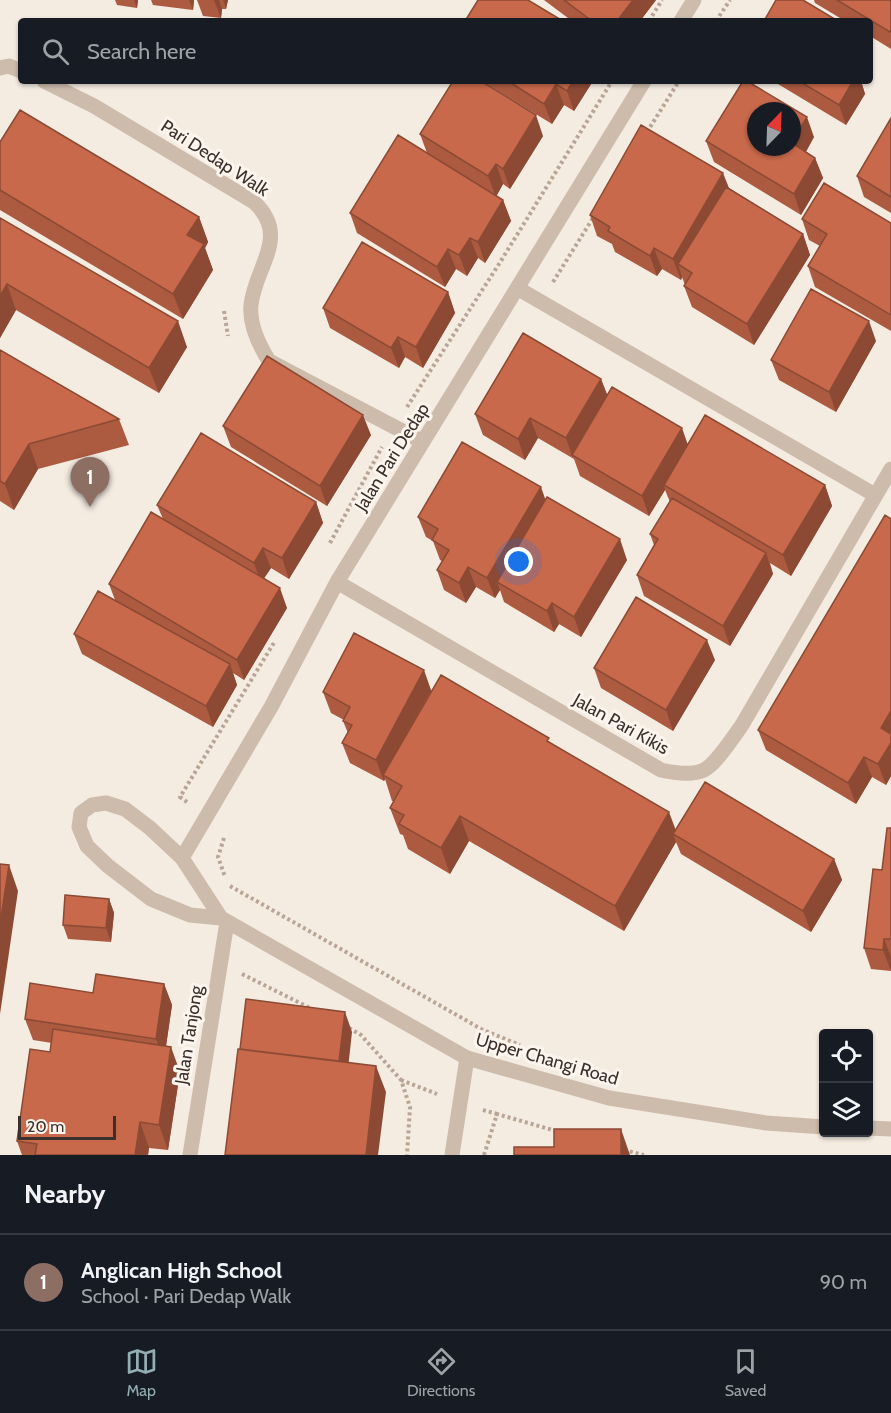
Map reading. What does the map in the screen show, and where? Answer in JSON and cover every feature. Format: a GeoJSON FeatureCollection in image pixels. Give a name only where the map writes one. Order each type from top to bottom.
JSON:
{"type":"FeatureCollection","features":[{"type":"Feature","properties":{"kind":"street"},"geometry":{"type":"LineString","coordinates":[[683,18],[694,0]]}},
{"type":"Feature","properties":{"kind":"street"},"geometry":{"type":"LineString","coordinates":[[0,68],[9,66],[18,70]]}},
{"type":"Feature","properties":{"kind":"street","name":"Pari Dedap Walk"},"geometry":{"type":"LineString","coordinates":[[50,84],[94,106],[189,161],[263,210],[270,226],[271,243],[253,292],[251,317],[256,337],[269,361],[423,442]]}},
{"type":"Feature","properties":{"kind":"street","name":"Jalan Pari Dedap"},"geometry":{"type":"LineString","coordinates":[[182,858],[271,707],[337,582],[642,84]]}},
{"type":"Feature","properties":{"kind":"street"},"geometry":{"type":"LineString","coordinates":[[517,288],[875,495]]}},
{"type":"Feature","properties":{"kind":"street","name":"Jalan Pari Kikis"},"geometry":{"type":"LineString","coordinates":[[337,582],[661,770],[679,774],[705,770],[723,751],[742,725],[891,469]]}},
{"type":"Feature","properties":{"kind":"street","name":"Upper Changi Road"},"geometry":{"type":"LineString","coordinates":[[224,920],[182,858],[150,828],[124,810],[106,803],[92,805],[81,813],[79,827],[87,846],[108,866],[151,899],[190,915],[224,920],[467,1058],[609,1098],[766,1124],[819,1127]]}},
{"type":"Feature","properties":{"kind":"street","name":"Jalan Tanjong"},"geometry":{"type":"LineString","coordinates":[[190,1155],[220,962],[224,920]]}},
{"type":"Feature","properties":{"kind":"street"},"geometry":{"type":"LineString","coordinates":[[452,1155],[467,1058]]}},
{"type":"Feature","properties":{"kind":"street"},"geometry":{"type":"LineString","coordinates":[[873,1128],[891,1129]]}},
{"type":"Feature","properties":{"kind":"path"},"geometry":{"type":"LineString","coordinates":[[651,18],[662,0]]}},
{"type":"Feature","properties":{"kind":"path"},"geometry":{"type":"LineString","coordinates":[[718,18],[730,0]]}},
{"type":"Feature","properties":{"kind":"path"},"geometry":{"type":"LineString","coordinates":[[224,305],[226,333],[232,342]]}},
{"type":"Feature","properties":{"kind":"path"},"geometry":{"type":"LineString","coordinates":[[220,962],[314,1010]]}},
{"type":"Feature","properties":{"kind":"path"},"geometry":{"type":"LineString","coordinates":[[346,1026],[361,1035],[401,1080],[410,1107],[407,1155]]}},
{"type":"Feature","properties":{"kind":"path"},"geometry":{"type":"LineString","coordinates":[[484,1155],[497,1114],[563,1132]]}},
{"type":"Feature","properties":{"kind":"path"},"geometry":{"type":"LineString","coordinates":[[617,1148],[644,1155]]}},
{"type":"Feature","properties":{"kind":"building"},"geometry":{"type":"Polygon","coordinates":[[[478,0],[528,0],[558,18],[467,18],[478,0]]]}},
{"type":"Feature","properties":{"kind":"building"},"geometry":{"type":"Polygon","coordinates":[[[564,0],[633,0],[619,18],[588,18],[564,0]]]}},
{"type":"Feature","properties":{"kind":"building"},"geometry":{"type":"Polygon","coordinates":[[[776,0],[803,0],[833,18],[766,18],[776,0]]]}},
{"type":"Feature","properties":{"kind":"building"},"geometry":{"type":"Polygon","coordinates":[[[837,0],[891,0],[890,32],[873,22],[873,18],[867,18],[837,0]]]}},
{"type":"Feature","properties":{"kind":"building"},"geometry":{"type":"Polygon","coordinates":[[[451,84],[486,84],[536,115],[503,169],[496,164],[488,176],[420,134],[451,84]]]}},
{"type":"Feature","properties":{"kind":"building"},"geometry":{"type":"Polygon","coordinates":[[[513,84],[556,84],[544,104],[513,84]]]}},
{"type":"Feature","properties":{"kind":"building"},"geometry":{"type":"Polygon","coordinates":[[[556,84],[571,84],[567,91],[556,84]]]}},
{"type":"Feature","properties":{"kind":"building"},"geometry":{"type":"Polygon","coordinates":[[[741,84],[752,84],[782,102],[747,102],[747,156],[801,156],[801,149],[815,158],[794,194],[706,141],[741,84]]]}},
{"type":"Feature","properties":{"kind":"building"},"geometry":{"type":"Polygon","coordinates":[[[804,84],[851,84],[839,105],[804,84]]]}},
{"type":"Feature","properties":{"kind":"building"},"geometry":{"type":"Polygon","coordinates":[[[20,110],[199,217],[187,235],[204,244],[173,294],[0,190],[0,142],[20,110]]]}},
{"type":"Feature","properties":{"kind":"building"},"geometry":{"type":"Polygon","coordinates":[[[801,113],[807,117],[801,127],[801,113]]]}},
{"type":"Feature","properties":{"kind":"building"},"geometry":{"type":"Polygon","coordinates":[[[891,118],[891,197],[857,176],[891,118]]]}},
{"type":"Feature","properties":{"kind":"building"},"geometry":{"type":"Polygon","coordinates":[[[641,125],[723,173],[673,259],[654,248],[650,256],[608,231],[610,227],[590,215],[641,125]]]}},
{"type":"Feature","properties":{"kind":"building"},"geometry":{"type":"Polygon","coordinates":[[[398,135],[503,200],[478,242],[470,238],[459,255],[448,249],[437,267],[350,213],[398,135]]]}},
{"type":"Feature","properties":{"kind":"building"},"geometry":{"type":"Polygon","coordinates":[[[824,183],[891,223],[891,315],[808,266],[827,234],[802,219],[824,183]]]}},
{"type":"Feature","properties":{"kind":"building"},"geometry":{"type":"Polygon","coordinates":[[[726,187],[803,234],[747,324],[684,286],[692,273],[678,264],[726,187]]]}},
{"type":"Feature","properties":{"kind":"building"},"geometry":{"type":"Polygon","coordinates":[[[0,218],[178,321],[149,368],[7,284],[0,296],[0,218]]]}},
{"type":"Feature","properties":{"kind":"building"},"geometry":{"type":"Polygon","coordinates":[[[362,242],[448,292],[416,347],[398,337],[391,348],[323,308],[362,242]]]}},
{"type":"Feature","properties":{"kind":"building"},"geometry":{"type":"Polygon","coordinates":[[[811,289],[869,321],[829,392],[771,360],[811,289]]]}},
{"type":"Feature","properties":{"kind":"building"},"geometry":{"type":"Polygon","coordinates":[[[523,333],[601,379],[566,438],[530,418],[518,439],[475,414],[523,333]]]}},
{"type":"Feature","properties":{"kind":"building"},"geometry":{"type":"Polygon","coordinates":[[[0,350],[119,419],[29,444],[5,484],[0,481],[0,350]]]}},
{"type":"Feature","properties":{"kind":"building"},"geometry":{"type":"Polygon","coordinates":[[[267,356],[363,415],[320,486],[223,426],[267,356]]]}},
{"type":"Feature","properties":{"kind":"building"},"geometry":{"type":"Polygon","coordinates":[[[612,387],[682,428],[642,496],[572,455],[612,387]]]}},
{"type":"Feature","properties":{"kind":"building"},"geometry":{"type":"Polygon","coordinates":[[[705,415],[825,485],[783,555],[664,485],[705,415]]]}},
{"type":"Feature","properties":{"kind":"building"},"geometry":{"type":"Polygon","coordinates":[[[201,433],[316,502],[282,558],[263,548],[254,563],[157,505],[201,433]]]}},
{"type":"Feature","properties":{"kind":"building"},"geometry":{"type":"Polygon","coordinates":[[[462,442],[541,487],[487,578],[468,567],[459,583],[437,570],[449,550],[432,540],[438,529],[418,517],[462,442]]]}},
{"type":"Feature","properties":{"kind":"building"},"geometry":{"type":"Polygon","coordinates":[[[547,497],[620,539],[574,617],[552,603],[547,611],[497,582],[547,497]]]}},
{"type":"Feature","properties":{"kind":"building"},"geometry":{"type":"Polygon","coordinates":[[[672,498],[766,553],[723,626],[637,575],[658,539],[650,534],[672,498]]]}},
{"type":"Feature","properties":{"kind":"building"},"geometry":{"type":"Polygon","coordinates":[[[151,512],[280,588],[237,660],[109,584],[151,512]]]}},
{"type":"Feature","properties":{"kind":"building"},"geometry":{"type":"Polygon","coordinates":[[[885,515],[891,519],[891,711],[881,728],[891,734],[891,743],[878,764],[864,757],[848,783],[758,730],[885,515]]]}},
{"type":"Feature","properties":{"kind":"building"},"geometry":{"type":"Polygon","coordinates":[[[98,591],[230,664],[206,706],[74,634],[98,591]]]}},
{"type":"Feature","properties":{"kind":"building"},"geometry":{"type":"Polygon","coordinates":[[[636,597],[707,640],[666,710],[594,668],[636,597]]]}},
{"type":"Feature","properties":{"kind":"building"},"geometry":{"type":"Polygon","coordinates":[[[354,633],[424,670],[376,760],[342,743],[352,725],[343,721],[350,707],[323,692],[354,633]]]}},
{"type":"Feature","properties":{"kind":"building"},"geometry":{"type":"Polygon","coordinates":[[[441,675],[549,738],[547,741],[669,812],[615,906],[460,816],[441,848],[399,824],[404,815],[390,808],[402,786],[383,775],[441,675]]]}},
{"type":"Feature","properties":{"kind":"building"},"geometry":{"type":"Polygon","coordinates":[[[705,782],[834,859],[803,911],[673,834],[705,782]]]}},
{"type":"Feature","properties":{"kind":"building"},"geometry":{"type":"Polygon","coordinates":[[[887,828],[891,828],[891,939],[884,939],[883,950],[864,948],[873,869],[882,870],[887,828]]]}},
{"type":"Feature","properties":{"kind":"building"},"geometry":{"type":"Polygon","coordinates":[[[0,864],[9,865],[0,924],[0,864]]]}},
{"type":"Feature","properties":{"kind":"building"},"geometry":{"type":"Polygon","coordinates":[[[65,895],[109,899],[106,928],[63,925],[65,895]]]}},
{"type":"Feature","properties":{"kind":"building"},"geometry":{"type":"Polygon","coordinates":[[[96,974],[164,984],[156,1039],[25,1019],[30,983],[93,993],[96,974]]]}},
{"type":"Feature","properties":{"kind":"building"},"geometry":{"type":"Polygon","coordinates":[[[246,999],[345,1012],[339,1061],[240,1049],[246,999]]]}},
{"type":"Feature","properties":{"kind":"building"},"geometry":{"type":"Polygon","coordinates":[[[53,1029],[171,1047],[159,1125],[140,1122],[135,1155],[35,1155],[37,1144],[17,1141],[30,1049],[50,1052],[53,1029]]]}},
{"type":"Feature","properties":{"kind":"building"},"geometry":{"type":"Polygon","coordinates":[[[238,1049],[376,1066],[366,1155],[225,1155],[238,1049]]]}},
{"type":"Feature","properties":{"kind":"building"},"geometry":{"type":"Polygon","coordinates":[[[554,1129],[621,1129],[621,1155],[514,1155],[514,1147],[554,1147],[554,1129]]]}},
{"type":"Feature","properties":{"kind":"place","name":"Anglican High School"},"geometry":{"type":"Point","coordinates":[90,507]}}]}
